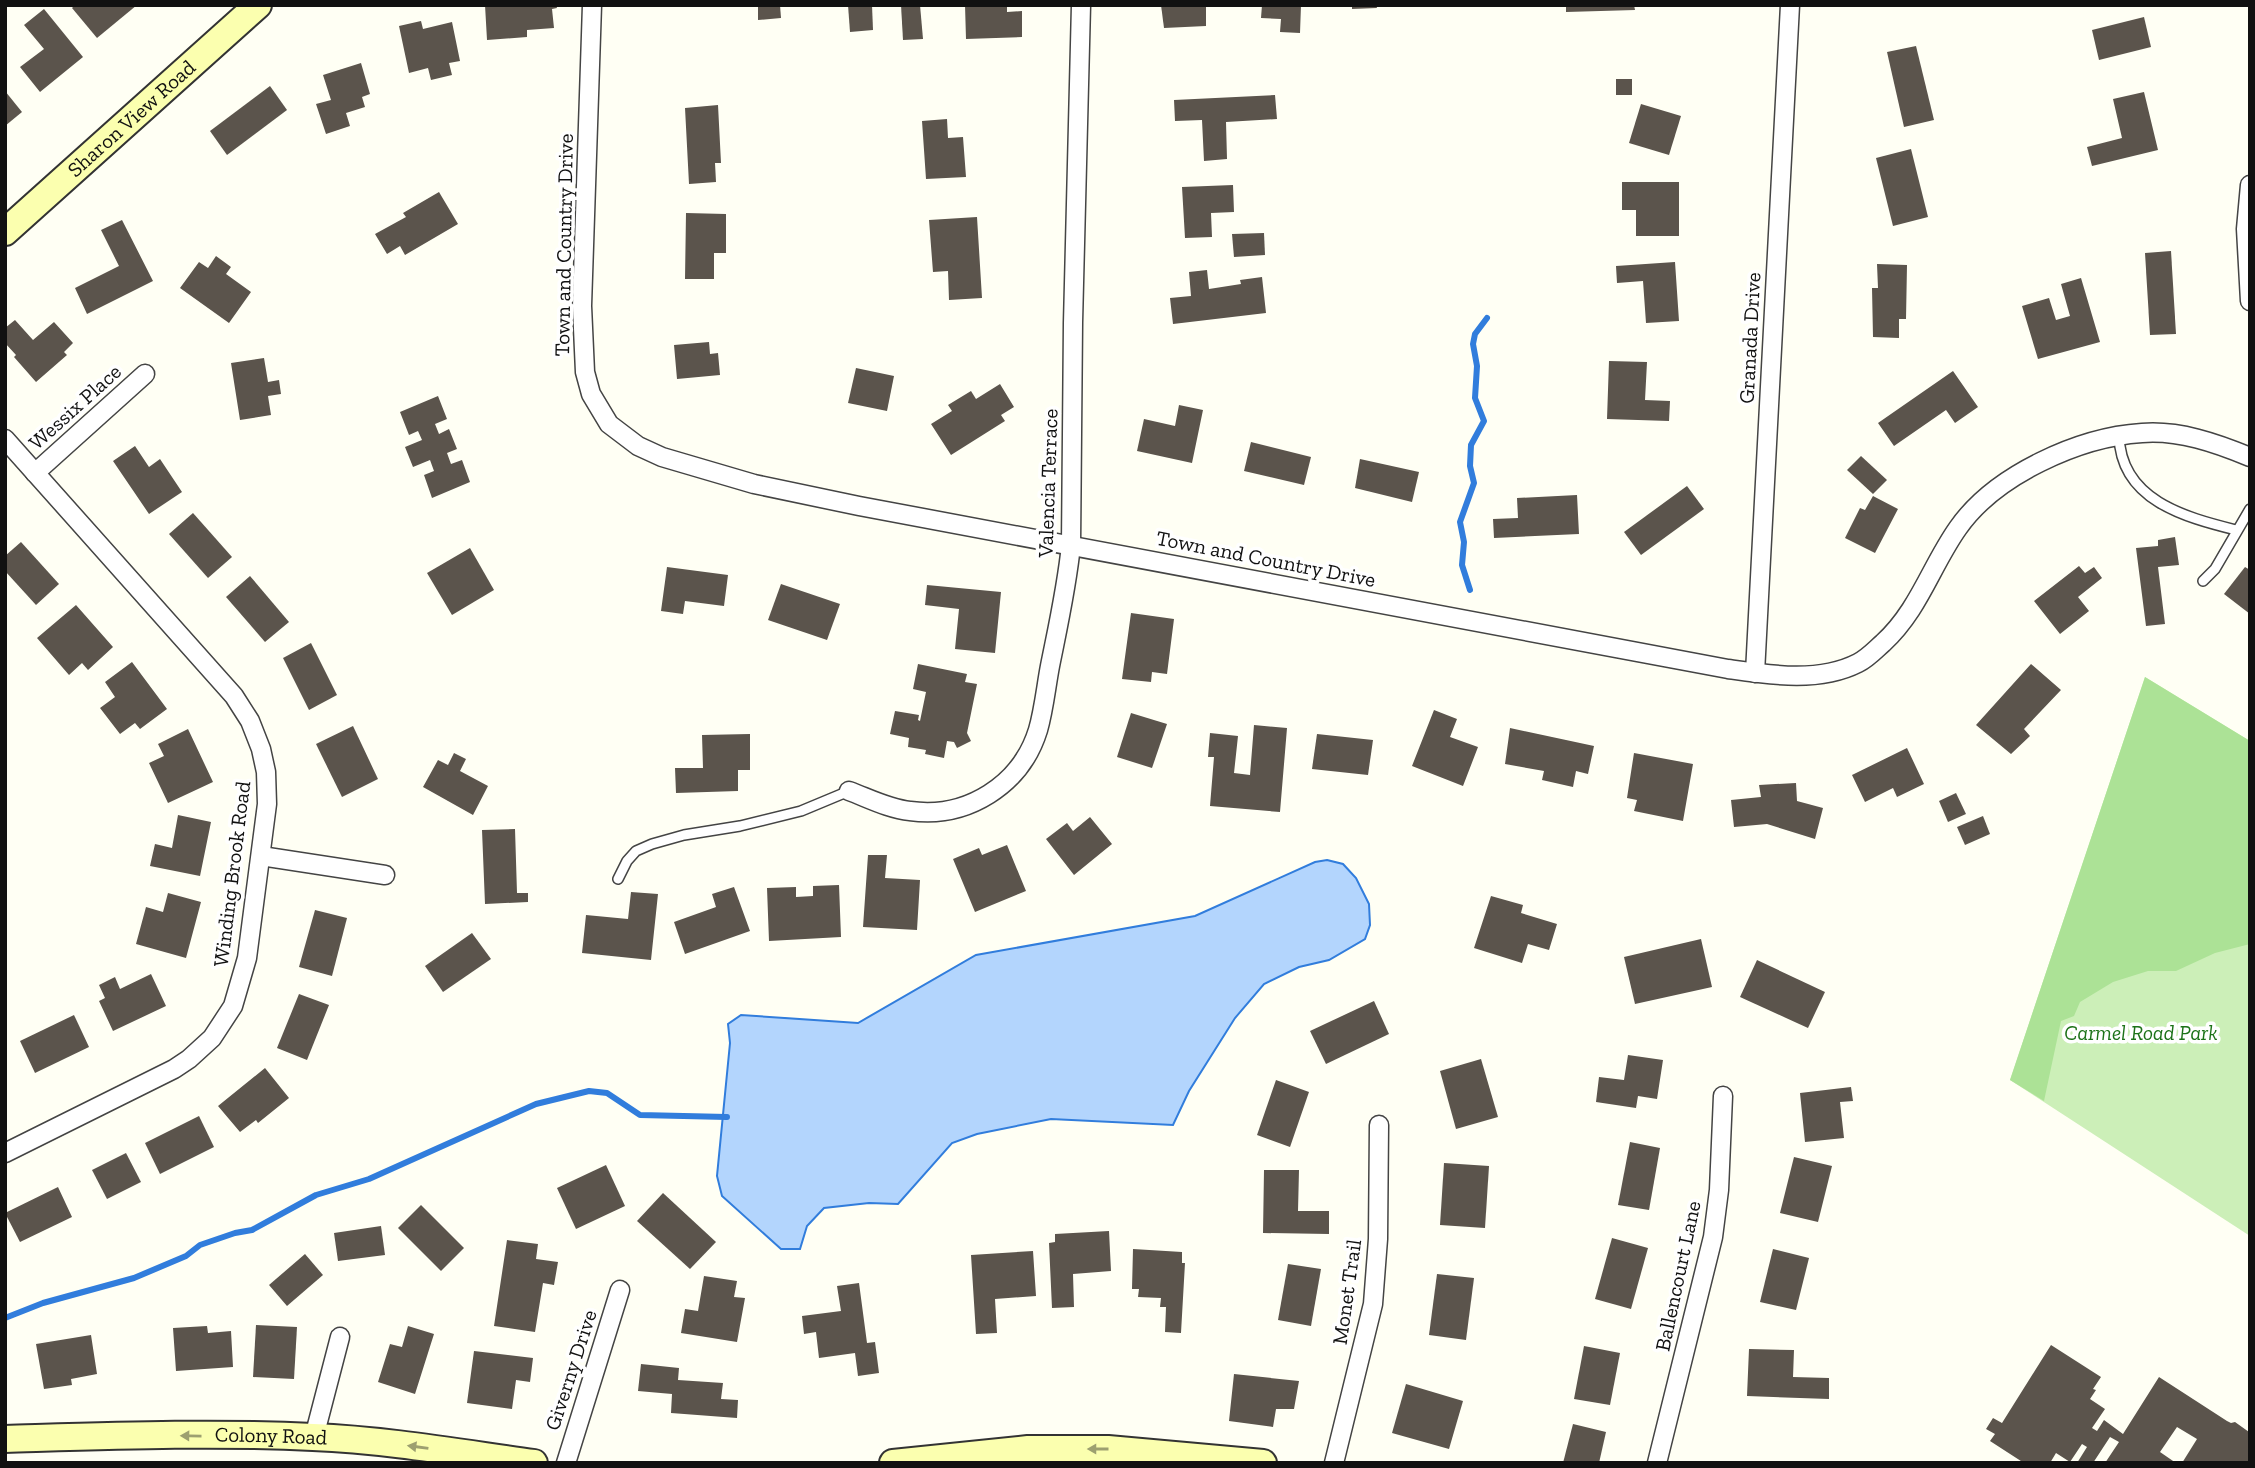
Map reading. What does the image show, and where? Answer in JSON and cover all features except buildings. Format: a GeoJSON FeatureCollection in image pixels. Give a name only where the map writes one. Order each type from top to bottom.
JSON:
{"type":"FeatureCollection","features":[{"type":"Feature","properties":{"kind":"main road","name":"Sharon View Road"},"geometry":{"type":"LineString","coordinates":[[5,232],[258,5]]}},
{"type":"Feature","properties":{"kind":"main road","name":"Colony Road"},"geometry":{"type":"LineString","coordinates":[[5,1439],[182,1435],[314,1437],[405,1445],[534,1463]]}},
{"type":"Feature","properties":{"kind":"main road"},"geometry":{"type":"LineString","coordinates":[[893,1463],[1028,1449],[1108,1448],[1263,1463]]}},
{"type":"Feature","properties":{"kind":"street","name":"Town and Country Drive"},"geometry":{"type":"LineString","coordinates":[[592,5],[582,335],[585,372],[591,394],[609,424],[638,446],[662,457],[754,484],[1755,673],[1814,675],[1836,671],[1867,657],[1906,619],[1957,528],[1978,504],[2012,478],[2044,460],[2119,436],[2142,433],[2187,436],[2250,457]]}},
{"type":"Feature","properties":{"kind":"street","name":"Valencia Terrace"},"geometry":{"type":"LineString","coordinates":[[849,791],[901,810],[936,812],[960,808],[980,800],[1010,778],[1027,755],[1038,730],[1068,576],[1071,545],[1073,323],[1081,5]]}},
{"type":"Feature","properties":{"kind":"street","name":"Granada Drive"},"geometry":{"type":"LineString","coordinates":[[1755,673],[1790,5]]}},
{"type":"Feature","properties":{"kind":"street"},"geometry":{"type":"LineString","coordinates":[[2250,185],[2246,229],[2250,301]]}},
{"type":"Feature","properties":{"kind":"street","name":"Wessix Place"},"geometry":{"type":"LineString","coordinates":[[35,473],[145,374]]}},
{"type":"Feature","properties":{"kind":"street","name":"Winding Brook Road"},"geometry":{"type":"LineString","coordinates":[[5,439],[223,683],[250,721],[261,749],[266,772],[267,804],[244,974],[233,1006],[212,1038],[174,1069],[5,1153]]}},
{"type":"Feature","properties":{"kind":"street"},"geometry":{"type":"LineString","coordinates":[[261,856],[386,875]]}},
{"type":"Feature","properties":{"kind":"street","name":"Ballencourt Lane"},"geometry":{"type":"LineString","coordinates":[[1657,1463],[1713,1237],[1719,1190],[1723,1096]]}},
{"type":"Feature","properties":{"kind":"street","name":"Monet Trail"},"geometry":{"type":"LineString","coordinates":[[1334,1463],[1373,1304],[1378,1239],[1379,1125]]}},
{"type":"Feature","properties":{"kind":"street","name":"Giverny Drive"},"geometry":{"type":"LineString","coordinates":[[566,1463],[620,1290]]}},
{"type":"Feature","properties":{"kind":"street"},"geometry":{"type":"LineString","coordinates":[[314,1437],[340,1337]]}},
{"type":"Feature","properties":{"kind":"lane"},"geometry":{"type":"LineString","coordinates":[[2119,436],[2119,453],[2132,481],[2169,510],[2200,522],[2236,530]]}},
{"type":"Feature","properties":{"kind":"lane"},"geometry":{"type":"LineString","coordinates":[[2203,581],[2215,569],[2250,509]]}},
{"type":"Feature","properties":{"kind":"lane"},"geometry":{"type":"LineString","coordinates":[[618,879],[627,861],[636,851],[652,844],[800,811],[849,791]]}},
{"type":"Feature","properties":{"kind":"green space","name":"Carmel Road Park"},"geometry":{"type":"Polygon","coordinates":[[[2145,677],[2250,741],[2250,1236],[2010,1080],[2145,677]]]}},
{"type":"Feature","properties":{"kind":"green space"},"geometry":{"type":"Polygon","coordinates":[[[2145,677],[2250,741],[2250,944],[2215,953],[2176,971],[2148,971],[2113,982],[2080,1002],[2074,1016],[2061,1021],[2044,1101],[2010,1080],[2145,677]]]}},
{"type":"Feature","properties":{"kind":"water"},"geometry":{"type":"Polygon","coordinates":[[[1327,860],[1343,864],[1356,878],[1369,904],[1370,925],[1365,939],[1329,960],[1299,967],[1264,984],[1235,1018],[1189,1091],[1173,1125],[1051,1119],[977,1134],[952,1143],[898,1204],[869,1203],[824,1208],[807,1226],[800,1249],[781,1249],[722,1196],[717,1176],[730,1043],[728,1024],[741,1015],[858,1023],[976,955],[1195,916],[1315,862],[1327,860]]]}},
{"type":"Feature","properties":{"kind":"waterway"},"geometry":{"type":"LineString","coordinates":[[1470,590],[1462,565],[1464,542],[1460,522],[1474,483],[1470,466],[1471,445],[1484,421],[1475,398],[1477,366],[1473,344],[1475,334],[1487,318]]}},
{"type":"Feature","properties":{"kind":"waterway"},"geometry":{"type":"LineString","coordinates":[[5,1318],[43,1303],[134,1278],[186,1256],[200,1245],[252,1230],[316,1195],[369,1179],[536,1104],[589,1091],[607,1093],[640,1115],[727,1117]]}}]}
